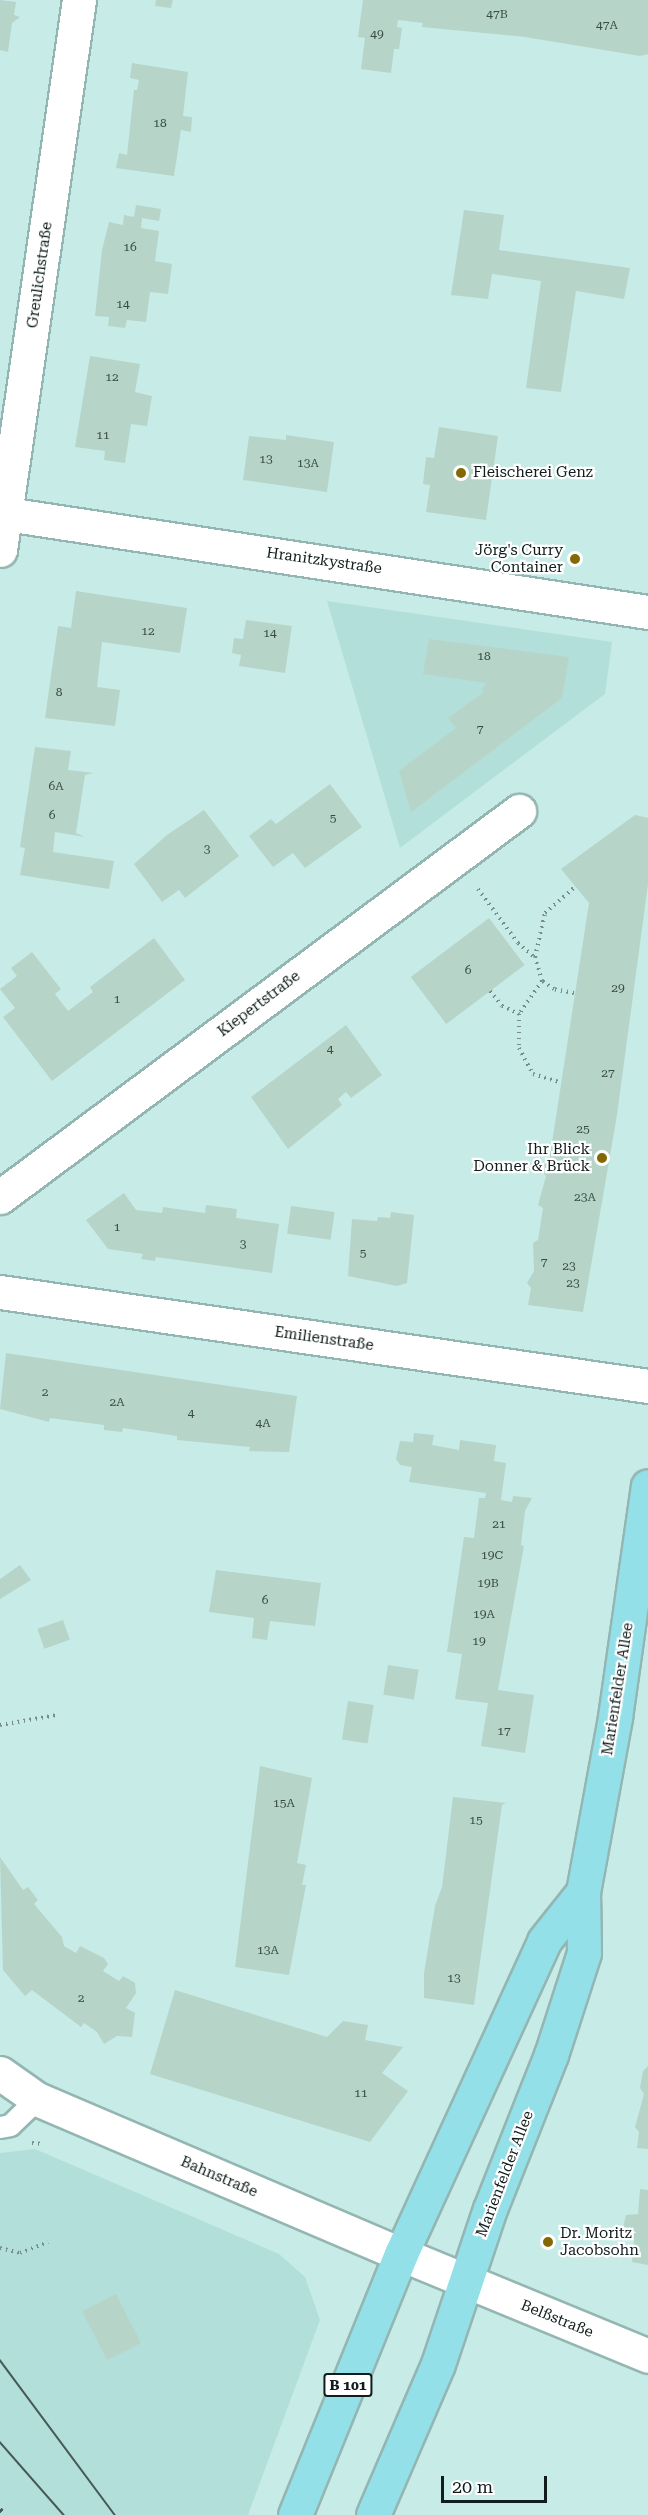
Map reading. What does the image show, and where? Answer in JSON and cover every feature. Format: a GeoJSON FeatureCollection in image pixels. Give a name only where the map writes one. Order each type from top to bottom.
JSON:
{"type":"FeatureCollection","features":[{"type":"Feature","properties":{"kind":"main road","name":"Marienfelder Allee"},"geometry":{"type":"LineString","coordinates":[[373,2515],[438,2364],[490,2209],[551,2055],[584,1953],[583,1892],[615,1717],[648,1486]]}},
{"type":"Feature","properties":{"kind":"main road","name":"Marienfelder Allee"},"geometry":{"type":"LineString","coordinates":[[295,2515],[401,2254],[544,1941],[583,1892]]}},
{"type":"Feature","properties":{"kind":"street","name":"Greulichstraße"},"geometry":{"type":"LineString","coordinates":[[0,550],[2,514],[79,0]]}},
{"type":"Feature","properties":{"kind":"street","name":"Hranitzkystraße"},"geometry":{"type":"LineString","coordinates":[[2,514],[648,612]]}},
{"type":"Feature","properties":{"kind":"street","name":"Kiepertstraße"},"geometry":{"type":"LineString","coordinates":[[0,1197],[519,812]]}},
{"type":"Feature","properties":{"kind":"street","name":"Emilienstraße"},"geometry":{"type":"LineString","coordinates":[[0,1292],[648,1386]]}},
{"type":"Feature","properties":{"kind":"street","name":"Bahnstraße"},"geometry":{"type":"LineString","coordinates":[[0,2073],[37,2099],[401,2254]]}},
{"type":"Feature","properties":{"kind":"street"},"geometry":{"type":"LineString","coordinates":[[401,2254],[466,2282]]}},
{"type":"Feature","properties":{"kind":"street","name":"Belßstraße"},"geometry":{"type":"LineString","coordinates":[[466,2282],[648,2356]]}},
{"type":"Feature","properties":{"kind":"lane"},"geometry":{"type":"LineString","coordinates":[[0,2127],[10,2125],[37,2099]]}},
{"type":"Feature","properties":{"kind":"path"},"geometry":{"type":"LineString","coordinates":[[574,993],[554,989],[542,981],[535,957],[546,913],[575,887]]}},
{"type":"Feature","properties":{"kind":"path"},"geometry":{"type":"LineString","coordinates":[[478,889],[518,943],[535,957]]}},
{"type":"Feature","properties":{"kind":"path"},"geometry":{"type":"LineString","coordinates":[[542,981],[519,1014],[517,1030],[525,1064],[533,1074],[559,1082]]}},
{"type":"Feature","properties":{"kind":"path"},"geometry":{"type":"LineString","coordinates":[[490,991],[502,1006],[519,1014]]}},
{"type":"Feature","properties":{"kind":"path"},"geometry":{"type":"LineString","coordinates":[[0,1725],[57,1715]]}},
{"type":"Feature","properties":{"kind":"path"},"geometry":{"type":"LineString","coordinates":[[0,2248],[20,2253],[48,2242]]}},
{"type":"Feature","properties":{"kind":"shaded area"},"geometry":{"type":"Polygon","coordinates":[[[327,601],[612,642],[605,694],[400,848],[327,601]]]}},
{"type":"Feature","properties":{"kind":"shaded area"},"geometry":{"type":"Polygon","coordinates":[[[35,2149],[279,2254],[305,2277],[320,2320],[248,2515],[0,2515],[0,2153],[35,2149]]]}},
{"type":"Feature","properties":{"kind":"building"},"geometry":{"type":"Polygon","coordinates":[[[0,0],[16,2],[14,15],[20,17],[12,23],[8,52],[0,50],[0,0]]]}},
{"type":"Feature","properties":{"kind":"building"},"geometry":{"type":"Polygon","coordinates":[[[156,0],[173,0],[171,8],[155,6],[156,0]]]}},
{"type":"Feature","properties":{"kind":"building"},"geometry":{"type":"Polygon","coordinates":[[[363,0],[648,0],[648,54],[640,56],[525,37],[422,27],[423,23],[398,20],[397,27],[402,28],[399,49],[394,49],[391,73],[361,69],[365,38],[358,37],[363,0]]]}},
{"type":"Feature","properties":{"kind":"building"},"geometry":{"type":"Polygon","coordinates":[[[132,63],[188,72],[183,116],[192,117],[191,132],[181,130],[174,176],[116,168],[119,153],[127,155],[134,90],[137,90],[139,80],[130,78],[132,63]]]}},
{"type":"Feature","properties":{"kind":"building"},"geometry":{"type":"Polygon","coordinates":[[[136,205],[161,209],[159,221],[142,218],[141,228],[159,231],[155,261],[172,264],[168,294],[150,292],[146,322],[127,320],[125,328],[108,326],[109,317],[95,316],[102,250],[109,222],[123,225],[124,215],[134,217],[136,205]]]}},
{"type":"Feature","properties":{"kind":"building"},"geometry":{"type":"Polygon","coordinates":[[[464,210],[504,215],[499,250],[630,268],[624,299],[576,291],[561,392],[526,388],[541,281],[492,274],[488,299],[451,295],[464,210]]]}},
{"type":"Feature","properties":{"kind":"building"},"geometry":{"type":"Polygon","coordinates":[[[90,356],[140,364],[135,392],[152,396],[147,426],[131,424],[125,463],[104,460],[105,451],[75,447],[90,356]]]}},
{"type":"Feature","properties":{"kind":"building"},"geometry":{"type":"Polygon","coordinates":[[[439,427],[498,436],[486,520],[426,512],[430,485],[423,484],[426,457],[434,458],[439,427]]]}},
{"type":"Feature","properties":{"kind":"building"},"geometry":{"type":"Polygon","coordinates":[[[286,435],[334,442],[327,492],[243,480],[249,436],[286,440],[286,435]]]}},
{"type":"Feature","properties":{"kind":"building"},"geometry":{"type":"Polygon","coordinates":[[[76,591],[187,608],[180,653],[102,642],[97,687],[120,690],[115,726],[45,718],[58,626],[71,628],[76,591]]]}},
{"type":"Feature","properties":{"kind":"building"},"geometry":{"type":"Polygon","coordinates":[[[246,620],[292,626],[285,673],[239,666],[241,655],[232,653],[234,638],[243,639],[246,620]]]}},
{"type":"Feature","properties":{"kind":"building"},"geometry":{"type":"Polygon","coordinates":[[[429,639],[569,657],[562,698],[411,812],[399,771],[456,728],[448,718],[484,692],[482,688],[487,683],[423,674],[429,639]]]}},
{"type":"Feature","properties":{"kind":"building"},"geometry":{"type":"Polygon","coordinates":[[[35,747],[71,751],[68,770],[93,773],[85,775],[76,833],[85,837],[55,832],[53,852],[114,861],[109,889],[20,875],[25,848],[20,847],[35,747]]]}},
{"type":"Feature","properties":{"kind":"building"},"geometry":{"type":"Polygon","coordinates":[[[330,784],[362,827],[305,868],[293,853],[273,867],[249,836],[271,819],[276,824],[330,784]]]}},
{"type":"Feature","properties":{"kind":"building"},"geometry":{"type":"Polygon","coordinates":[[[204,810],[239,856],[185,898],[179,890],[162,902],[134,864],[167,835],[204,810]]]}},
{"type":"Feature","properties":{"kind":"building"},"geometry":{"type":"Polygon","coordinates":[[[635,815],[648,818],[648,884],[617,1115],[583,1312],[528,1305],[531,1288],[527,1283],[534,1271],[533,1243],[538,1240],[543,1208],[538,1205],[546,1176],[543,1173],[544,1164],[549,1162],[589,903],[561,869],[635,815]]]}},
{"type":"Feature","properties":{"kind":"building"},"geometry":{"type":"Polygon","coordinates":[[[489,918],[525,965],[446,1024],[411,977],[489,918]]]}},
{"type":"Feature","properties":{"kind":"building"},"geometry":{"type":"Polygon","coordinates":[[[154,938],[185,980],[52,1081],[3,1017],[15,1008],[0,989],[17,976],[11,968],[32,952],[61,989],[55,994],[68,1011],[93,992],[90,987],[154,938]]]}},
{"type":"Feature","properties":{"kind":"building"},"geometry":{"type":"Polygon","coordinates":[[[346,1025],[382,1075],[351,1098],[346,1092],[338,1099],[342,1105],[288,1149],[251,1097],[346,1025]]]}},
{"type":"Feature","properties":{"kind":"building"},"geometry":{"type":"Polygon","coordinates":[[[124,1193],[136,1210],[162,1213],[163,1207],[205,1213],[206,1205],[237,1209],[236,1218],[279,1224],[272,1273],[156,1257],[155,1261],[141,1259],[143,1254],[108,1249],[86,1220],[124,1193]]]}},
{"type":"Feature","properties":{"kind":"building"},"geometry":{"type":"Polygon","coordinates":[[[291,1206],[335,1212],[331,1240],[287,1234],[291,1206]]]}},
{"type":"Feature","properties":{"kind":"building"},"geometry":{"type":"Polygon","coordinates":[[[391,1212],[414,1215],[407,1283],[397,1286],[348,1276],[352,1219],[377,1221],[378,1217],[390,1218],[391,1212]]]}},
{"type":"Feature","properties":{"kind":"building"},"geometry":{"type":"Polygon","coordinates":[[[6,1353],[297,1396],[289,1452],[249,1451],[250,1447],[177,1440],[177,1436],[123,1428],[122,1432],[104,1430],[104,1425],[50,1418],[49,1422],[0,1409],[6,1353]]]}},
{"type":"Feature","properties":{"kind":"building"},"geometry":{"type":"Polygon","coordinates":[[[414,1433],[434,1435],[432,1445],[459,1450],[460,1440],[496,1445],[494,1461],[506,1463],[501,1500],[512,1502],[513,1496],[532,1498],[525,1511],[521,1545],[524,1546],[498,1690],[534,1695],[525,1753],[481,1746],[488,1703],[455,1699],[462,1654],[447,1652],[464,1537],[474,1538],[479,1498],[485,1498],[486,1493],[409,1482],[412,1467],[400,1465],[396,1459],[400,1441],[413,1442],[414,1433]]]}},
{"type":"Feature","properties":{"kind":"building"},"geometry":{"type":"Polygon","coordinates":[[[20,1565],[31,1580],[0,1599],[0,1579],[20,1565]]]}},
{"type":"Feature","properties":{"kind":"building"},"geometry":{"type":"Polygon","coordinates":[[[216,1570],[321,1583],[315,1626],[270,1621],[267,1640],[252,1638],[254,1618],[209,1612],[216,1570]]]}},
{"type":"Feature","properties":{"kind":"building"},"geometry":{"type":"Polygon","coordinates":[[[63,1620],[70,1640],[44,1649],[37,1629],[63,1620]]]}},
{"type":"Feature","properties":{"kind":"building"},"geometry":{"type":"Polygon","coordinates":[[[388,1665],[419,1670],[414,1699],[383,1695],[388,1665]]]}},
{"type":"Feature","properties":{"kind":"building"},"geometry":{"type":"Polygon","coordinates":[[[348,1701],[374,1705],[368,1744],[342,1740],[348,1701]]]}},
{"type":"Feature","properties":{"kind":"building"},"geometry":{"type":"Polygon","coordinates":[[[260,1766],[312,1778],[297,1863],[306,1865],[302,1885],[306,1885],[289,1975],[235,1967],[260,1766]]]}},
{"type":"Feature","properties":{"kind":"building"},"geometry":{"type":"Polygon","coordinates":[[[453,1797],[506,1803],[502,1805],[474,2005],[424,1998],[424,1973],[435,1906],[442,1887],[453,1797]]]}},
{"type":"Feature","properties":{"kind":"building"},"geometry":{"type":"Polygon","coordinates":[[[0,1857],[23,1890],[28,1887],[38,1900],[34,1904],[62,1937],[64,1946],[76,1953],[80,1946],[104,1958],[108,1964],[103,1971],[119,1981],[123,1976],[135,1983],[136,1993],[126,2008],[135,2013],[132,2037],[117,2036],[104,2044],[97,2032],[84,2023],[81,2027],[32,1990],[25,1996],[3,1970],[0,1857]]]}},
{"type":"Feature","properties":{"kind":"building"},"geometry":{"type":"Polygon","coordinates":[[[175,1990],[327,2037],[343,2021],[368,2025],[365,2040],[403,2047],[382,2073],[408,2091],[370,2142],[150,2074],[175,1990]]]}},
{"type":"Feature","properties":{"kind":"building"},"geometry":{"type":"Polygon","coordinates":[[[648,2066],[648,2149],[637,2148],[639,2132],[635,2127],[644,2094],[640,2088],[643,2071],[648,2066]]]}},
{"type":"Feature","properties":{"kind":"building"},"geometry":{"type":"Polygon","coordinates":[[[640,2189],[648,2190],[648,2265],[632,2262],[634,2240],[622,2232],[626,2215],[638,2214],[640,2189]]]}},
{"type":"Feature","properties":{"kind":"building"},"geometry":{"type":"Polygon","coordinates":[[[116,2294],[141,2343],[107,2360],[82,2311],[116,2294]]]}},
{"type":"Feature","properties":{"kind":"tram line"},"geometry":{"type":"LineString","coordinates":[[0,2360],[115,2515]]}},
{"type":"Feature","properties":{"kind":"tram line"},"geometry":{"type":"LineString","coordinates":[[0,2442],[64,2515]]}},
{"type":"Feature","properties":{"kind":"railway"},"geometry":{"type":"LineString","coordinates":[[0,2509],[5,2515]]}},
{"type":"Feature","properties":{"kind":"place","name":"Fleischerei Genz"},"geometry":{"type":"Point","coordinates":[461,473]}},
{"type":"Feature","properties":{"kind":"place","name":"Jörg's Curry Container"},"geometry":{"type":"Point","coordinates":[575,559]}},
{"type":"Feature","properties":{"kind":"place","name":"Ihr Blick Donner & Brück"},"geometry":{"type":"Point","coordinates":[602,1158]}},
{"type":"Feature","properties":{"kind":"place","name":"Dr. Moritz Jacobsohn"},"geometry":{"type":"Point","coordinates":[548,2242]}}]}
